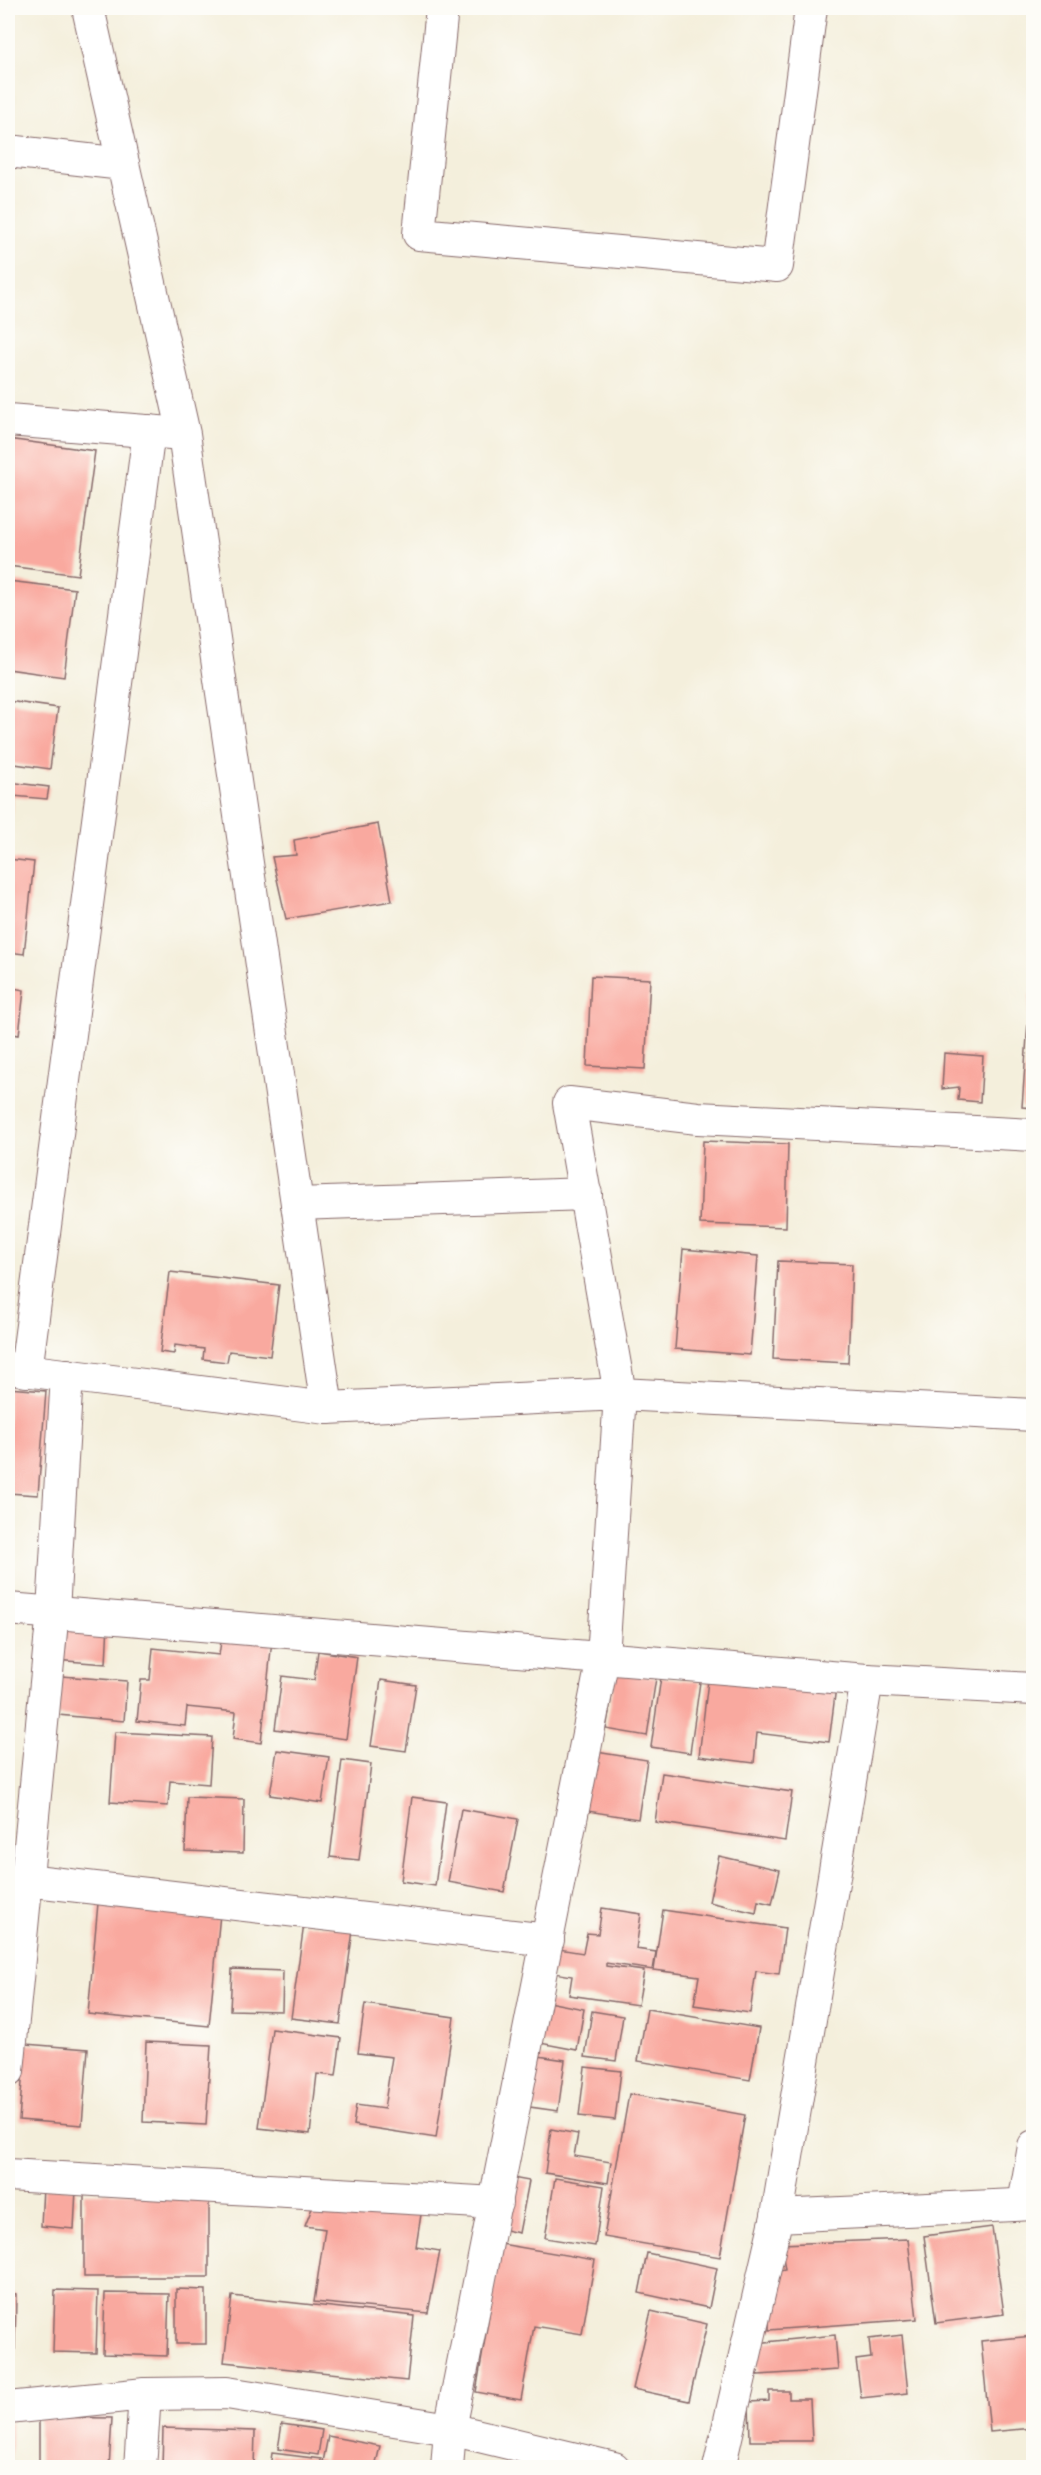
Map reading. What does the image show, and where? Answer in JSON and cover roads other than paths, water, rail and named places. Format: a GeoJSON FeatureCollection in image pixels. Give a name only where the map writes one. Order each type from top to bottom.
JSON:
{"type":"FeatureCollection","features":[{"type":"Feature","properties":{"kind":"street"},"geometry":{"type":"LineString","coordinates":[[88,8],[184,434],[327,1408]]}},
{"type":"Feature","properties":{"kind":"street"},"geometry":{"type":"LineString","coordinates":[[442,8],[419,234],[777,266],[811,8]]}},
{"type":"Feature","properties":{"kind":"street"},"geometry":{"type":"LineString","coordinates":[[8,151],[123,164]]}},
{"type":"Feature","properties":{"kind":"street"},"geometry":{"type":"LineString","coordinates":[[8,420],[184,434]]}},
{"type":"Feature","properties":{"kind":"street"},"geometry":{"type":"LineString","coordinates":[[149,431],[17,1369],[327,1408],[620,1394],[1034,1415]]}},
{"type":"Feature","properties":{"kind":"street"},"geometry":{"type":"LineString","coordinates":[[447,2468],[450,2429],[603,1658],[620,1394],[569,1103],[698,1118],[1034,1135]]}},
{"type":"Feature","properties":{"kind":"street"},"geometry":{"type":"LineString","coordinates":[[297,1204],[586,1194]]}},
{"type":"Feature","properties":{"kind":"street"},"geometry":{"type":"LineString","coordinates":[[8,2071],[53,1611],[67,1375]]}},
{"type":"Feature","properties":{"kind":"street"},"geometry":{"type":"LineString","coordinates":[[8,1609],[867,1680],[1034,1689]]}},
{"type":"Feature","properties":{"kind":"street"},"geometry":{"type":"LineString","coordinates":[[719,2468],[777,2216],[867,1680]]}},
{"type":"Feature","properties":{"kind":"street"},"geometry":{"type":"LineString","coordinates":[[26,1880],[548,1940]]}},
{"type":"Feature","properties":{"kind":"street"},"geometry":{"type":"LineString","coordinates":[[777,2216],[1029,2204],[1034,2146]]}},
{"type":"Feature","properties":{"kind":"street"},"geometry":{"type":"LineString","coordinates":[[8,2175],[496,2203]]}},
{"type":"Feature","properties":{"kind":"street"},"geometry":{"type":"LineString","coordinates":[[8,2408],[145,2394],[227,2393],[450,2429],[614,2468]]}},
{"type":"Feature","properties":{"kind":"street"},"geometry":{"type":"LineString","coordinates":[[140,2468],[145,2394]]}}]}
